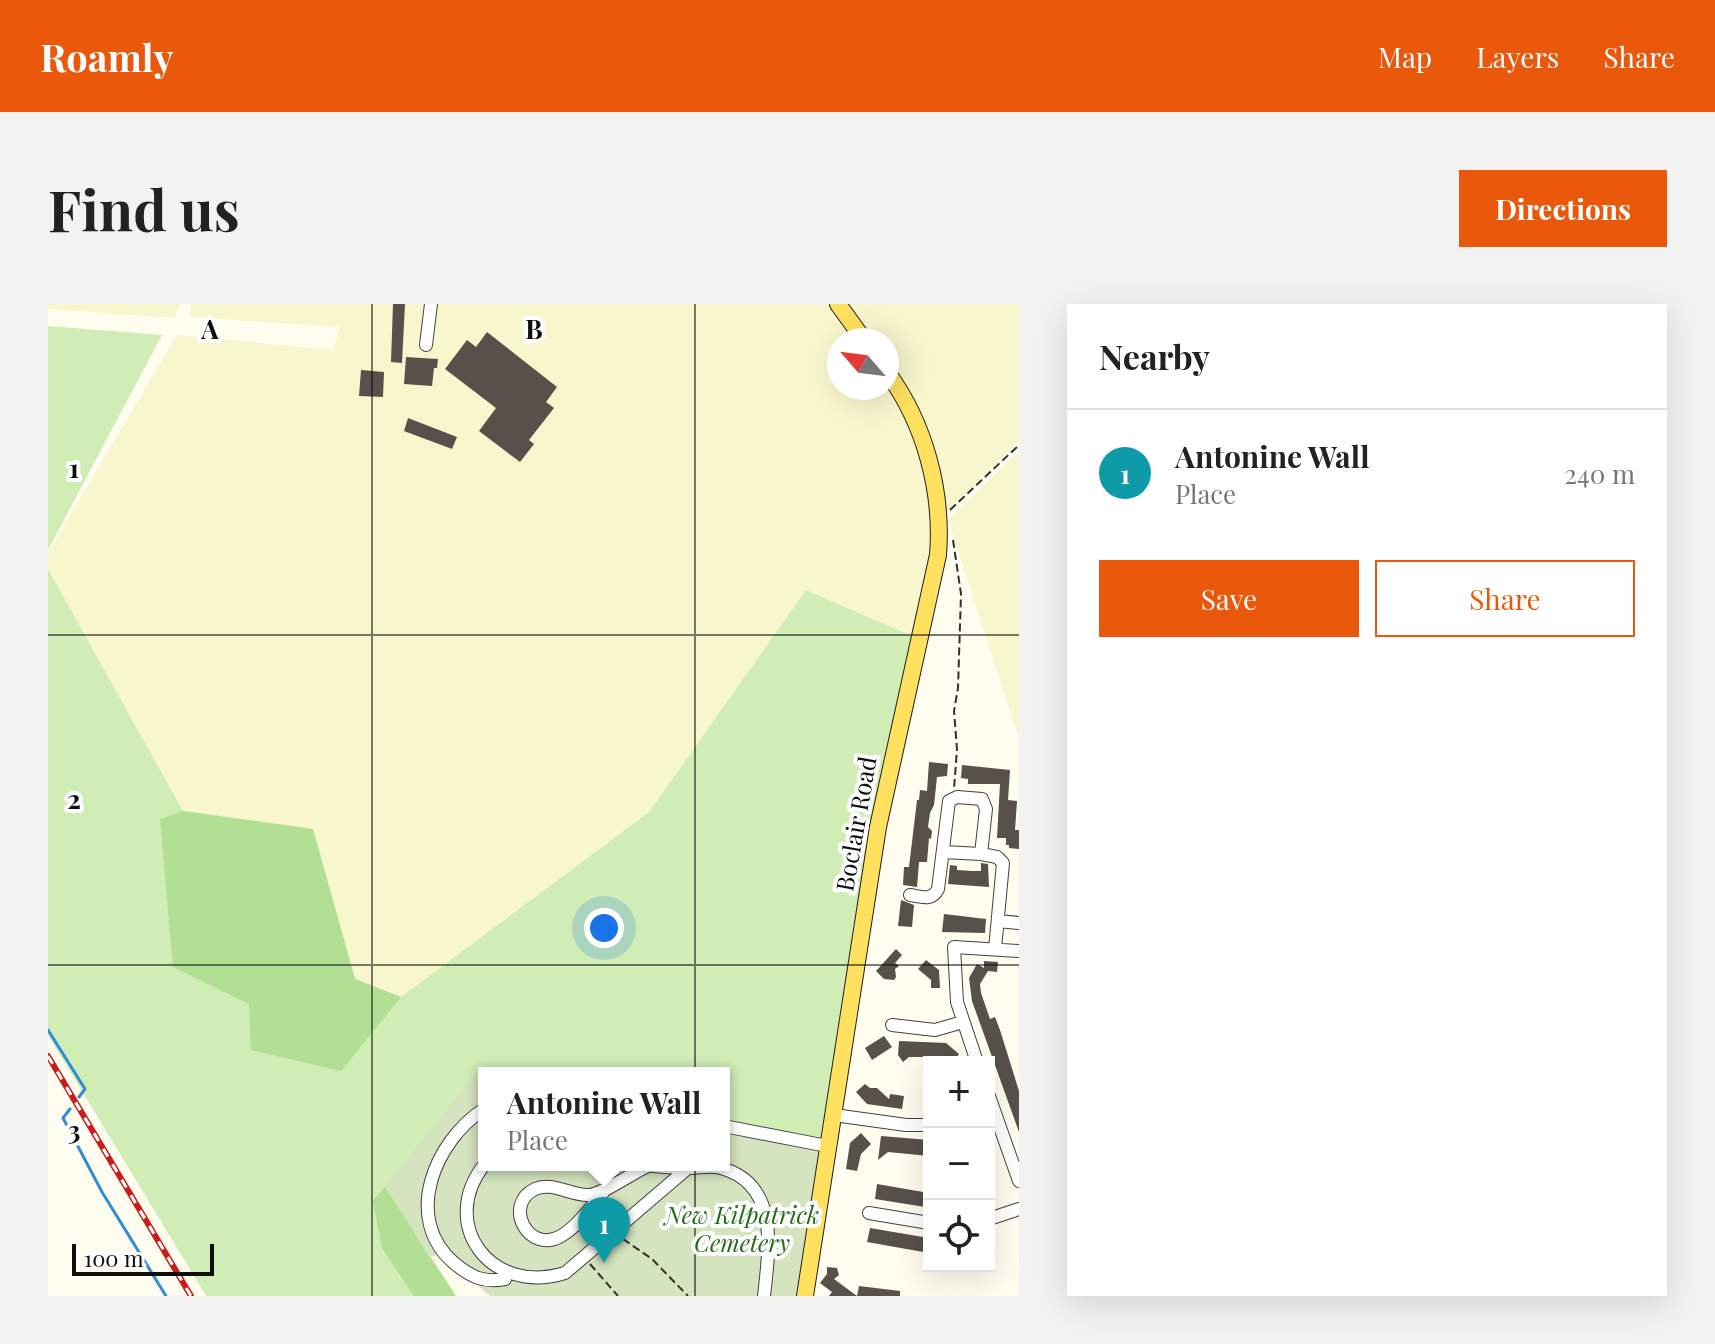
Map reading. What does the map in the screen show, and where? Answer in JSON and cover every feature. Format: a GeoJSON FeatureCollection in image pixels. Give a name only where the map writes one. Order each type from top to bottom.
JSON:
{"type":"FeatureCollection","features":[{"type":"Feature","properties":{"kind":"main road"},"geometry":{"type":"LineString","coordinates":[[838,304],[855,328]]}},
{"type":"Feature","properties":{"kind":"main road","name":"Boclair Road"},"geometry":{"type":"LineString","coordinates":[[805,1296],[878,827],[936,567],[939,521],[932,471],[924,442],[899,392]]}},
{"type":"Feature","properties":{"kind":"street"},"geometry":{"type":"LineString","coordinates":[[426,345],[431,304]]}},
{"type":"Feature","properties":{"kind":"street"},"geometry":{"type":"LineString","coordinates":[[910,895],[935,895],[947,805],[953,798],[985,802],[981,854]]}},
{"type":"Feature","properties":{"kind":"street"},"geometry":{"type":"LineString","coordinates":[[943,852],[981,854],[997,857],[1003,863],[995,949]]}},
{"type":"Feature","properties":{"kind":"street"},"geometry":{"type":"LineString","coordinates":[[998,921],[1019,923]]}},
{"type":"Feature","properties":{"kind":"street"},"geometry":{"type":"LineString","coordinates":[[975,1056],[955,988],[954,947],[1019,951]]}},
{"type":"Feature","properties":{"kind":"street"},"geometry":{"type":"LineString","coordinates":[[892,1025],[935,1030],[963,1022]]}},
{"type":"Feature","properties":{"kind":"street"},"geometry":{"type":"LineString","coordinates":[[478,1113],[462,1124],[441,1155],[434,1170],[428,1207],[430,1227],[443,1252],[478,1279],[505,1279],[530,1286],[547,1283],[585,1258],[685,1171]]}},
{"type":"Feature","properties":{"kind":"street"},"geometry":{"type":"LineString","coordinates":[[834,1115],[923,1125]]}},
{"type":"Feature","properties":{"kind":"street"},"geometry":{"type":"LineString","coordinates":[[995,1116],[1019,1181]]}},
{"type":"Feature","properties":{"kind":"street"},"geometry":{"type":"LineString","coordinates":[[730,1127],[827,1146]]}},
{"type":"Feature","properties":{"kind":"street"},"geometry":{"type":"LineString","coordinates":[[481,1171],[470,1191],[468,1230],[474,1248],[486,1264],[505,1279]]}},
{"type":"Feature","properties":{"kind":"street"},"geometry":{"type":"LineString","coordinates":[[604,1191],[590,1195],[545,1186],[535,1189],[526,1195],[519,1217],[529,1234],[546,1241],[563,1235],[604,1191],[637,1171]]}},
{"type":"Feature","properties":{"kind":"street"},"geometry":{"type":"LineString","coordinates":[[727,1171],[753,1188],[763,1204],[769,1228],[764,1296]]}},
{"type":"Feature","properties":{"kind":"street"},"geometry":{"type":"LineString","coordinates":[[995,1217],[1019,1209]]}},
{"type":"Feature","properties":{"kind":"street"},"geometry":{"type":"LineString","coordinates":[[869,1213],[923,1222]]}},
{"type":"Feature","properties":{"kind":"path"},"geometry":{"type":"LineString","coordinates":[[939,521],[1019,445]]}},
{"type":"Feature","properties":{"kind":"path"},"geometry":{"type":"LineString","coordinates":[[951,536],[961,594],[953,798]]}},
{"type":"Feature","properties":{"kind":"path"},"geometry":{"type":"LineString","coordinates":[[613,1233],[652,1259],[688,1296]]}},
{"type":"Feature","properties":{"kind":"path"},"geometry":{"type":"LineString","coordinates":[[585,1258],[618,1296]]}},
{"type":"Feature","properties":{"kind":"shaded area"},"geometry":{"type":"Polygon","coordinates":[[[48,304],[180,304],[175,318],[48,309],[48,304]]]}},
{"type":"Feature","properties":{"kind":"shaded area"},"geometry":{"type":"Polygon","coordinates":[[[191,304],[829,304],[846,328],[827,328],[827,400],[895,400],[918,444],[925,467],[933,531],[931,555],[912,636],[806,590],[649,812],[401,997],[355,979],[313,829],[183,811],[48,569],[48,552],[177,335],[333,350],[340,327],[190,317],[191,304]]]}},
{"type":"Feature","properties":{"kind":"shaded area"},"geometry":{"type":"Polygon","coordinates":[[[846,304],[1019,304],[1019,441],[947,511],[944,510],[937,456],[926,424],[899,378],[899,328],[863,328],[846,304]]]}},
{"type":"Feature","properties":{"kind":"shaded area"},"geometry":{"type":"Polygon","coordinates":[[[1019,451],[1019,739],[948,520],[1019,451]]]}},
{"type":"Feature","properties":{"kind":"green space"},"geometry":{"type":"Polygon","coordinates":[[[48,326],[162,335],[48,550],[48,326]]]}},
{"type":"Feature","properties":{"kind":"green space"},"geometry":{"type":"Polygon","coordinates":[[[48,569],[183,811],[313,829],[355,979],[401,997],[649,812],[806,590],[912,636],[875,824],[820,1139],[730,1122],[730,1067],[478,1067],[429,1257],[440,1296],[206,1296],[48,1035],[48,569]]]}},
{"type":"Feature","properties":{"kind":"green space"},"geometry":{"type":"Polygon","coordinates":[[[183,811],[313,829],[355,979],[401,997],[341,1071],[251,1050],[249,1004],[173,967],[160,819],[183,811]]]}},
{"type":"Feature","properties":{"kind":"green space","name":"New Kilpatrick Cemetery"},"geometry":{"type":"Polygon","coordinates":[[[475,1075],[478,1076],[478,1171],[730,1171],[730,1122],[820,1139],[800,1296],[490,1296],[441,1255],[429,1257],[386,1185],[475,1075]]]}},
{"type":"Feature","properties":{"kind":"green space"},"geometry":{"type":"Polygon","coordinates":[[[385,1187],[456,1296],[414,1296],[382,1248],[373,1201],[385,1187]]]}},
{"type":"Feature","properties":{"kind":"building"},"geometry":{"type":"Polygon","coordinates":[[[393,304],[405,304],[402,363],[391,362],[393,304]]]}},
{"type":"Feature","properties":{"kind":"building"},"geometry":{"type":"Polygon","coordinates":[[[487,332],[557,387],[546,402],[554,408],[529,440],[534,444],[520,462],[479,431],[496,408],[445,369],[467,340],[476,347],[487,332]]]}},
{"type":"Feature","properties":{"kind":"building"},"geometry":{"type":"Polygon","coordinates":[[[406,357],[438,359],[432,386],[404,384],[406,357]]]}},
{"type":"Feature","properties":{"kind":"building"},"geometry":{"type":"Polygon","coordinates":[[[361,370],[384,372],[383,397],[359,396],[361,370]]]}},
{"type":"Feature","properties":{"kind":"building"},"geometry":{"type":"Polygon","coordinates":[[[408,418],[457,437],[452,449],[404,431],[408,418]]]}},
{"type":"Feature","properties":{"kind":"building"},"geometry":{"type":"Polygon","coordinates":[[[929,762],[948,764],[947,776],[937,777],[928,827],[932,831],[927,862],[919,862],[917,887],[903,885],[904,867],[909,867],[917,800],[920,790],[927,791],[929,762]]]}},
{"type":"Feature","properties":{"kind":"building"},"geometry":{"type":"Polygon","coordinates":[[[962,765],[1010,770],[1008,800],[1017,801],[1015,830],[1019,830],[1019,849],[1009,848],[1006,838],[997,838],[1000,784],[968,784],[968,779],[961,778],[962,765]]]}},
{"type":"Feature","properties":{"kind":"building"},"geometry":{"type":"Polygon","coordinates":[[[981,863],[988,864],[989,887],[948,884],[950,865],[957,866],[957,870],[981,871],[981,863]]]}},
{"type":"Feature","properties":{"kind":"building"},"geometry":{"type":"Polygon","coordinates":[[[901,900],[914,905],[912,927],[898,926],[901,900]]]}},
{"type":"Feature","properties":{"kind":"building"},"geometry":{"type":"Polygon","coordinates":[[[944,914],[986,919],[985,933],[942,932],[944,914]]]}},
{"type":"Feature","properties":{"kind":"building"},"geometry":{"type":"Polygon","coordinates":[[[896,949],[902,955],[895,963],[899,966],[895,969],[896,977],[894,980],[884,979],[876,971],[896,949]]]}},
{"type":"Feature","properties":{"kind":"building"},"geometry":{"type":"Polygon","coordinates":[[[926,960],[939,970],[940,988],[931,988],[931,980],[918,969],[926,960]]]}},
{"type":"Feature","properties":{"kind":"building"},"geometry":{"type":"Polygon","coordinates":[[[984,961],[998,962],[997,972],[988,971],[980,984],[981,993],[990,1019],[995,1017],[1019,1091],[1019,1132],[995,1065],[995,1056],[992,1056],[972,1001],[969,978],[977,964],[984,968],[984,961]]]}},
{"type":"Feature","properties":{"kind":"building"},"geometry":{"type":"Polygon","coordinates":[[[884,1036],[892,1047],[872,1060],[865,1048],[884,1036]]]}},
{"type":"Feature","properties":{"kind":"building"},"geometry":{"type":"Polygon","coordinates":[[[899,1041],[946,1043],[959,1054],[909,1057],[903,1062],[898,1055],[899,1041]]]}},
{"type":"Feature","properties":{"kind":"building"},"geometry":{"type":"Polygon","coordinates":[[[865,1084],[877,1088],[889,1099],[890,1094],[904,1096],[902,1109],[867,1104],[856,1092],[865,1084]]]}},
{"type":"Feature","properties":{"kind":"building"},"geometry":{"type":"Polygon","coordinates":[[[861,1133],[871,1144],[861,1154],[857,1171],[846,1169],[850,1143],[861,1133]]]}},
{"type":"Feature","properties":{"kind":"building"},"geometry":{"type":"Polygon","coordinates":[[[881,1136],[923,1140],[923,1155],[888,1152],[878,1160],[881,1136]]]}},
{"type":"Feature","properties":{"kind":"building"},"geometry":{"type":"Polygon","coordinates":[[[877,1184],[923,1192],[923,1207],[875,1199],[877,1184]]]}},
{"type":"Feature","properties":{"kind":"building"},"geometry":{"type":"Polygon","coordinates":[[[870,1228],[923,1237],[923,1252],[867,1242],[870,1228]]]}},
{"type":"Feature","properties":{"kind":"building"},"geometry":{"type":"Polygon","coordinates":[[[827,1267],[837,1268],[839,1275],[834,1279],[857,1296],[829,1296],[832,1292],[820,1283],[827,1274],[827,1267]]]}},
{"type":"Feature","properties":{"kind":"building"},"geometry":{"type":"Polygon","coordinates":[[[859,1286],[900,1291],[900,1296],[857,1296],[859,1286]]]}},
{"type":"Feature","properties":{"kind":"waterway"},"geometry":{"type":"LineString","coordinates":[[48,1030],[85,1089],[79,1097]]}},
{"type":"Feature","properties":{"kind":"waterway"},"geometry":{"type":"LineString","coordinates":[[70,1109],[63,1118],[102,1192],[166,1296]]}},
{"type":"Feature","properties":{"kind":"railway"},"geometry":{"type":"LineString","coordinates":[[48,1056],[191,1296]]}},
{"type":"Feature","properties":{"kind":"place","name":"Antonine Wall"},"geometry":{"type":"Point","coordinates":[604,1263]}}]}
